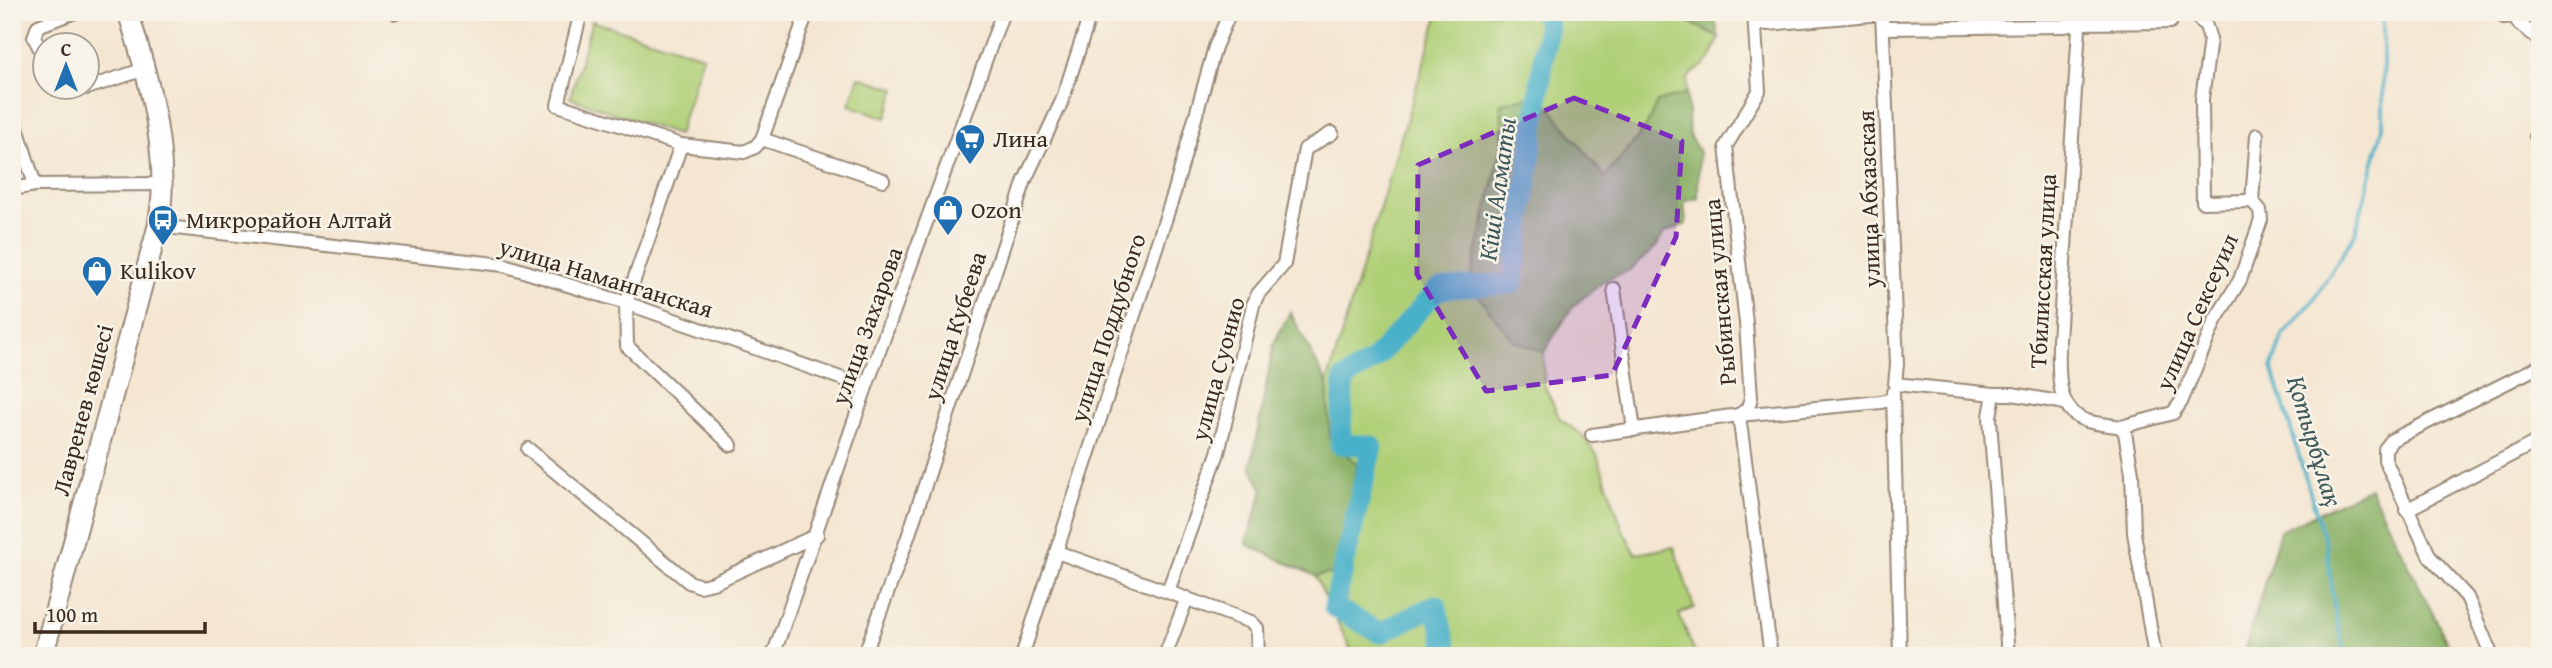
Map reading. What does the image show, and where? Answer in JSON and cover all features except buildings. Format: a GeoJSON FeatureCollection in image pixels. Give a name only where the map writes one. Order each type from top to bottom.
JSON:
{"type":"FeatureCollection","features":[{"type":"Feature","properties":{"kind":"main road","name":"Лавренев көшесі"},"geometry":{"type":"LineString","coordinates":[[43,656],[158,226],[163,184],[161,155],[145,69],[128,12]]}},
{"type":"Feature","properties":{"kind":"street"},"geometry":{"type":"LineString","coordinates":[[36,32],[38,26],[75,12]]}},
{"type":"Feature","properties":{"kind":"street"},"geometry":{"type":"LineString","coordinates":[[581,12],[558,104],[681,145],[744,152],[755,147],[762,139],[807,12]]}},
{"type":"Feature","properties":{"kind":"street","name":"улица Захарова"},"geometry":{"type":"LineString","coordinates":[[773,656],[866,387],[1003,12]]}},
{"type":"Feature","properties":{"kind":"street","name":"улица Кубеева"},"geometry":{"type":"LineString","coordinates":[[864,656],[908,537],[1025,180],[1062,101],[1091,12]]}},
{"type":"Feature","properties":{"kind":"street","name":"улица Поддубного"},"geometry":{"type":"LineString","coordinates":[[1022,656],[1174,193],[1214,47],[1230,12]]}},
{"type":"Feature","properties":{"kind":"street"},"geometry":{"type":"LineString","coordinates":[[1754,17],[1768,24],[1883,18],[2006,19],[2064,26],[2079,17],[2170,22],[2178,12]]}},
{"type":"Feature","properties":{"kind":"street"},"geometry":{"type":"LineString","coordinates":[[2186,12],[2197,17],[2206,26],[2210,39],[2202,99],[2203,202],[2252,201]]}},
{"type":"Feature","properties":{"kind":"street"},"geometry":{"type":"LineString","coordinates":[[2499,12],[2504,17],[2517,14],[2519,24],[2540,39]]}},
{"type":"Feature","properties":{"kind":"street","name":"Рыбинская улица"},"geometry":{"type":"LineString","coordinates":[[1754,17],[1759,92],[1726,146],[1746,323],[1751,398],[1748,408],[1739,415],[1771,656]]}},
{"type":"Feature","properties":{"kind":"street","name":"Тбилисская улица"},"geometry":{"type":"LineString","coordinates":[[2079,17],[2059,341],[2059,380],[2070,411],[2085,421],[2121,427]]}},
{"type":"Feature","properties":{"kind":"street","name":"улица Абхазская"},"geometry":{"type":"LineString","coordinates":[[1883,18],[1897,364],[1892,399],[1900,656]]}},
{"type":"Feature","properties":{"kind":"street"},"geometry":{"type":"LineString","coordinates":[[102,83],[145,69]]}},
{"type":"Feature","properties":{"kind":"street"},"geometry":{"type":"LineString","coordinates":[[13,115],[35,185]]}},
{"type":"Feature","properties":{"kind":"street","name":"улица Суонио"},"geometry":{"type":"LineString","coordinates":[[1168,591],[1218,453],[1253,305],[1258,294],[1284,264],[1305,149],[1332,133]]}},
{"type":"Feature","properties":{"kind":"street","name":"улица Сексеуил"},"geometry":{"type":"LineString","coordinates":[[2121,427],[2173,414],[2181,402],[2216,319],[2240,280],[2261,220],[2260,210],[2252,201],[2257,135]]}},
{"type":"Feature","properties":{"kind":"street"},"geometry":{"type":"LineString","coordinates":[[762,139],[883,180]]}},
{"type":"Feature","properties":{"kind":"street"},"geometry":{"type":"LineString","coordinates":[[681,145],[626,303],[627,346],[731,445]]}},
{"type":"Feature","properties":{"kind":"street"},"geometry":{"type":"LineString","coordinates":[[12,189],[35,185],[163,184]]}},
{"type":"Feature","properties":{"kind":"street","name":"улица Наманганская"},"geometry":{"type":"LineString","coordinates":[[158,226],[504,265],[626,303],[866,387]]}},
{"type":"Feature","properties":{"kind":"street"},"geometry":{"type":"LineString","coordinates":[[1614,289],[1634,430]]}},
{"type":"Feature","properties":{"kind":"street"},"geometry":{"type":"LineString","coordinates":[[2492,656],[2467,597],[2430,557],[2385,460],[2385,449],[2392,440],[2540,366]]}},
{"type":"Feature","properties":{"kind":"street"},"geometry":{"type":"LineString","coordinates":[[1895,384],[2012,394],[2065,403]]}},
{"type":"Feature","properties":{"kind":"street"},"geometry":{"type":"LineString","coordinates":[[1994,394],[1990,416],[2008,656]]}},
{"type":"Feature","properties":{"kind":"street"},"geometry":{"type":"LineString","coordinates":[[1592,435],[1739,415],[1892,399]]}},
{"type":"Feature","properties":{"kind":"street"},"geometry":{"type":"LineString","coordinates":[[2121,427],[2126,433],[2134,533],[2155,656]]}},
{"type":"Feature","properties":{"kind":"street"},"geometry":{"type":"LineString","coordinates":[[2406,510],[2540,440]]}},
{"type":"Feature","properties":{"kind":"street"},"geometry":{"type":"LineString","coordinates":[[528,449],[688,582],[700,586],[713,583],[817,535]]}},
{"type":"Feature","properties":{"kind":"street"},"geometry":{"type":"LineString","coordinates":[[1056,552],[1251,622],[1259,635],[1258,656]]}},
{"type":"Feature","properties":{"kind":"street"},"geometry":{"type":"LineString","coordinates":[[1166,656],[1187,598]]}},
{"type":"Feature","properties":{"kind":"highlighted area"},"geometry":{"type":"Polygon","coordinates":[[[1574,98],[1682,141],[1676,237],[1612,375],[1486,391],[1417,274],[1418,165],[1574,98]]]}},
{"type":"Feature","properties":{"kind":"green space"},"geometry":{"type":"Polygon","coordinates":[[[1439,12],[1684,12],[1691,23],[1719,38],[1709,60],[1690,76],[1687,93],[1657,103],[1646,127],[1605,177],[1539,94],[1501,103],[1503,143],[1469,284],[1523,344],[1544,352],[1544,385],[1560,419],[1581,434],[1597,455],[1623,530],[1636,554],[1674,547],[1694,608],[1679,614],[1696,656],[1354,656],[1315,576],[1341,572],[1346,525],[1330,440],[1327,383],[1439,12]]]}},
{"type":"Feature","properties":{"kind":"green space"},"geometry":{"type":"Polygon","coordinates":[[[1684,12],[1714,12],[1719,38],[1691,23],[1684,12]]]}},
{"type":"Feature","properties":{"kind":"green space"},"geometry":{"type":"Polygon","coordinates":[[[592,21],[703,56],[678,135],[570,98],[592,21]]]}},
{"type":"Feature","properties":{"kind":"green space"},"geometry":{"type":"Polygon","coordinates":[[[859,77],[896,89],[886,118],[849,105],[859,77]]]}},
{"type":"Feature","properties":{"kind":"green space"},"geometry":{"type":"Polygon","coordinates":[[[1687,93],[1689,135],[1699,152],[1698,198],[1684,202],[1686,224],[1664,233],[1656,247],[1630,270],[1604,281],[1573,306],[1544,352],[1513,341],[1469,284],[1503,143],[1501,103],[1539,94],[1605,177],[1646,127],[1657,102],[1687,93]]]}},
{"type":"Feature","properties":{"kind":"green space"},"geometry":{"type":"Polygon","coordinates":[[[1290,312],[1327,383],[1330,440],[1357,464],[1341,572],[1315,576],[1246,544],[1263,491],[1251,466],[1274,343],[1290,312]]]}},
{"type":"Feature","properties":{"kind":"green space"},"geometry":{"type":"Polygon","coordinates":[[[2370,488],[2454,656],[2243,656],[2280,531],[2370,488]]]}},
{"type":"Feature","properties":{"kind":"waterway","name":"Кіші Алматы"},"geometry":{"type":"LineString","coordinates":[[1448,656],[1436,605],[1380,633],[1334,607],[1372,446],[1340,444],[1344,379],[1374,360],[1438,289],[1513,283],[1548,26],[1544,12]]}},
{"type":"Feature","properties":{"kind":"waterway","name":"Қотырбұлақ"},"geometry":{"type":"LineString","coordinates":[[2345,656],[2334,607],[2327,548],[2272,367],[2283,335],[2313,301],[2355,234],[2383,127],[2383,25],[2380,12]]}},
{"type":"Feature","properties":{"kind":"place","name":"Лина"},"geometry":{"type":"Point","coordinates":[970,166]}},
{"type":"Feature","properties":{"kind":"place","name":"Ozon"},"geometry":{"type":"Point","coordinates":[948,237]}},
{"type":"Feature","properties":{"kind":"place","name":"Микрорайон Алтай"},"geometry":{"type":"Point","coordinates":[163,247]}},
{"type":"Feature","properties":{"kind":"place","name":"Kulikov"},"geometry":{"type":"Point","coordinates":[97,298]}}]}
